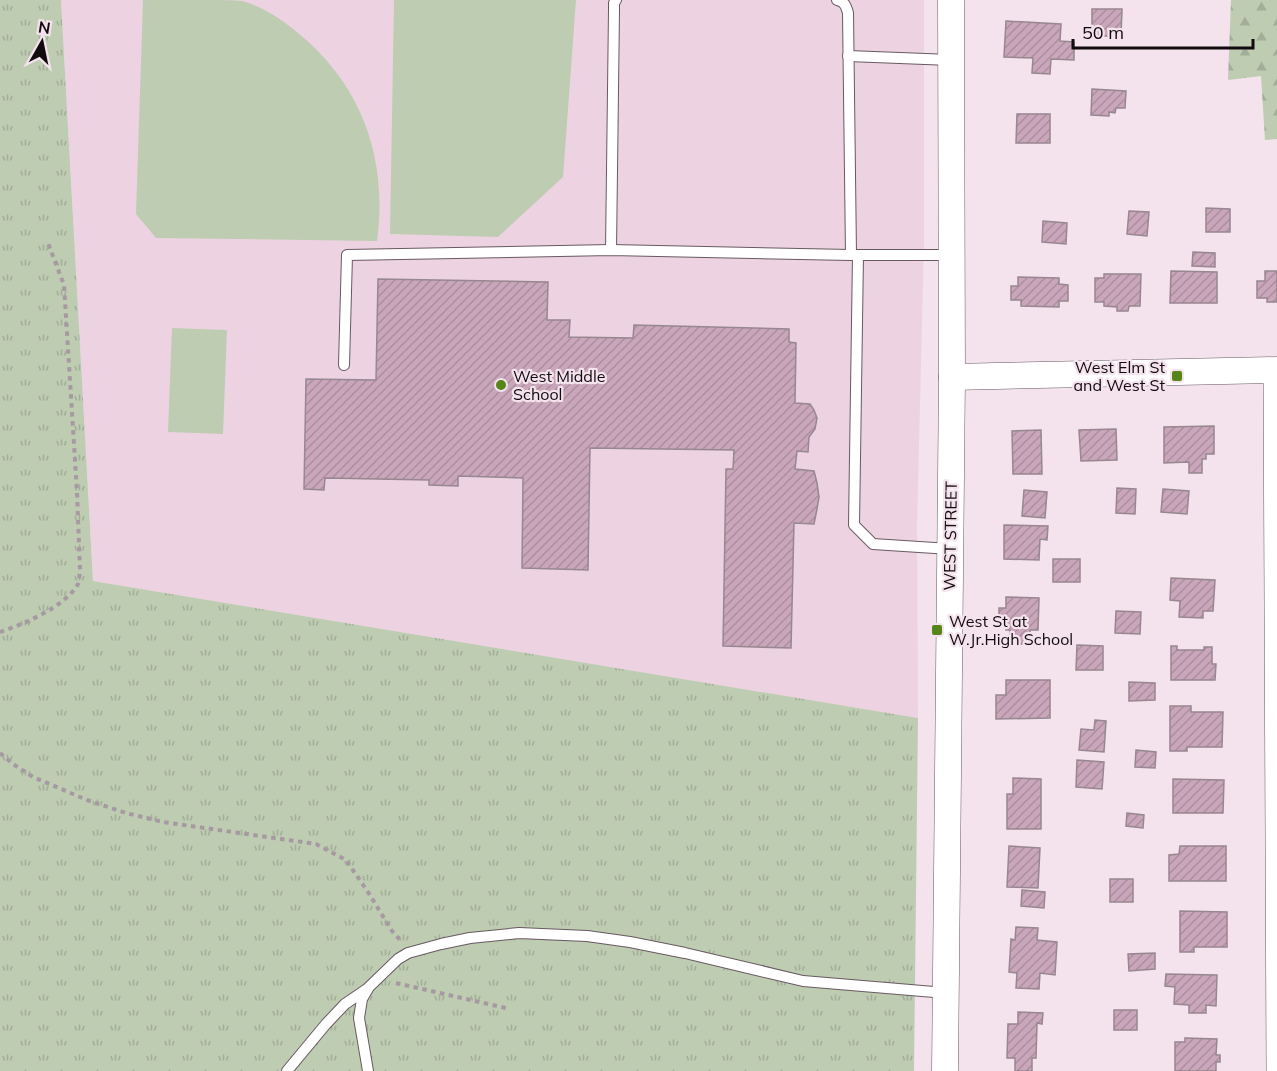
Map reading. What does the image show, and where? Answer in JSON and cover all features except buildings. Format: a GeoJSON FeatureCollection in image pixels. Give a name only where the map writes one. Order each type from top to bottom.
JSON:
{"type":"FeatureCollection","features":[{"type":"Feature","properties":{"kind":"street","name":"WEST STREET"},"geometry":{"type":"LineString","coordinates":[[945,1071],[952,377],[951,0]]}},
{"type":"Feature","properties":{"kind":"street"},"geometry":{"type":"LineString","coordinates":[[952,377],[1275,370],[1277,1071]]}},
{"type":"Feature","properties":{"kind":"lane"},"geometry":{"type":"LineString","coordinates":[[611,250],[614,3],[616,0]]}},
{"type":"Feature","properties":{"kind":"lane"},"geometry":{"type":"LineString","coordinates":[[837,0],[842,1],[848,14],[854,255],[854,525],[873,544],[950,549]]}},
{"type":"Feature","properties":{"kind":"lane"},"geometry":{"type":"LineString","coordinates":[[848,56],[951,60]]}},
{"type":"Feature","properties":{"kind":"lane"},"geometry":{"type":"LineString","coordinates":[[344,365],[347,255],[611,250],[952,255]]}},
{"type":"Feature","properties":{"kind":"lane"},"geometry":{"type":"LineString","coordinates":[[287,1071],[345,1004],[373,983],[398,959],[408,953],[470,938],[519,933],[586,936],[685,953],[803,981],[946,993]]}},
{"type":"Feature","properties":{"kind":"lane"},"geometry":{"type":"LineString","coordinates":[[368,1071],[359,1018],[362,999],[373,983]]}},
{"type":"Feature","properties":{"kind":"path"},"geometry":{"type":"LineString","coordinates":[[0,632],[20,625],[47,610],[63,600],[79,583],[77,492],[64,285],[48,243]]}},
{"type":"Feature","properties":{"kind":"path"},"geometry":{"type":"LineString","coordinates":[[0,753],[33,777],[87,800],[126,813],[163,822],[316,844],[346,860],[392,931],[401,941],[419,950]]}},
{"type":"Feature","properties":{"kind":"path"},"geometry":{"type":"LineString","coordinates":[[373,983],[510,1009]]}},
{"type":"Feature","properties":{"kind":"shaded area","name":"West Middle School"},"geometry":{"type":"Polygon","coordinates":[[[61,0],[924,0],[924,243],[917,526],[918,718],[93,581],[61,0]]]}},
{"type":"Feature","properties":{"kind":"green space"},"geometry":{"type":"Polygon","coordinates":[[[0,0],[61,0],[93,581],[918,718],[914,1071],[0,1071],[0,0]]]}},
{"type":"Feature","properties":{"kind":"green space"},"geometry":{"type":"Polygon","coordinates":[[[143,0],[243,1],[279,19],[321,54],[339,76],[366,126],[374,154],[378,182],[377,241],[156,238],[136,214],[143,0]]]}},
{"type":"Feature","properties":{"kind":"green space"},"geometry":{"type":"Polygon","coordinates":[[[394,0],[576,0],[563,177],[498,237],[390,234],[394,0]]]}},
{"type":"Feature","properties":{"kind":"green space"},"geometry":{"type":"Polygon","coordinates":[[[1231,0],[1277,0],[1277,139],[1265,140],[1261,76],[1228,80],[1231,0]]]}},
{"type":"Feature","properties":{"kind":"green space"},"geometry":{"type":"Polygon","coordinates":[[[172,328],[227,330],[223,434],[168,432],[172,328]]]}},
{"type":"Feature","properties":{"kind":"place","name":"West Elm St and West St"},"geometry":{"type":"Point","coordinates":[1177,376]}},
{"type":"Feature","properties":{"kind":"place","name":"West Middle School"},"geometry":{"type":"Point","coordinates":[501,385]}},
{"type":"Feature","properties":{"kind":"place","name":"West St at W.Jr.High School"},"geometry":{"type":"Point","coordinates":[937,630]}}]}
